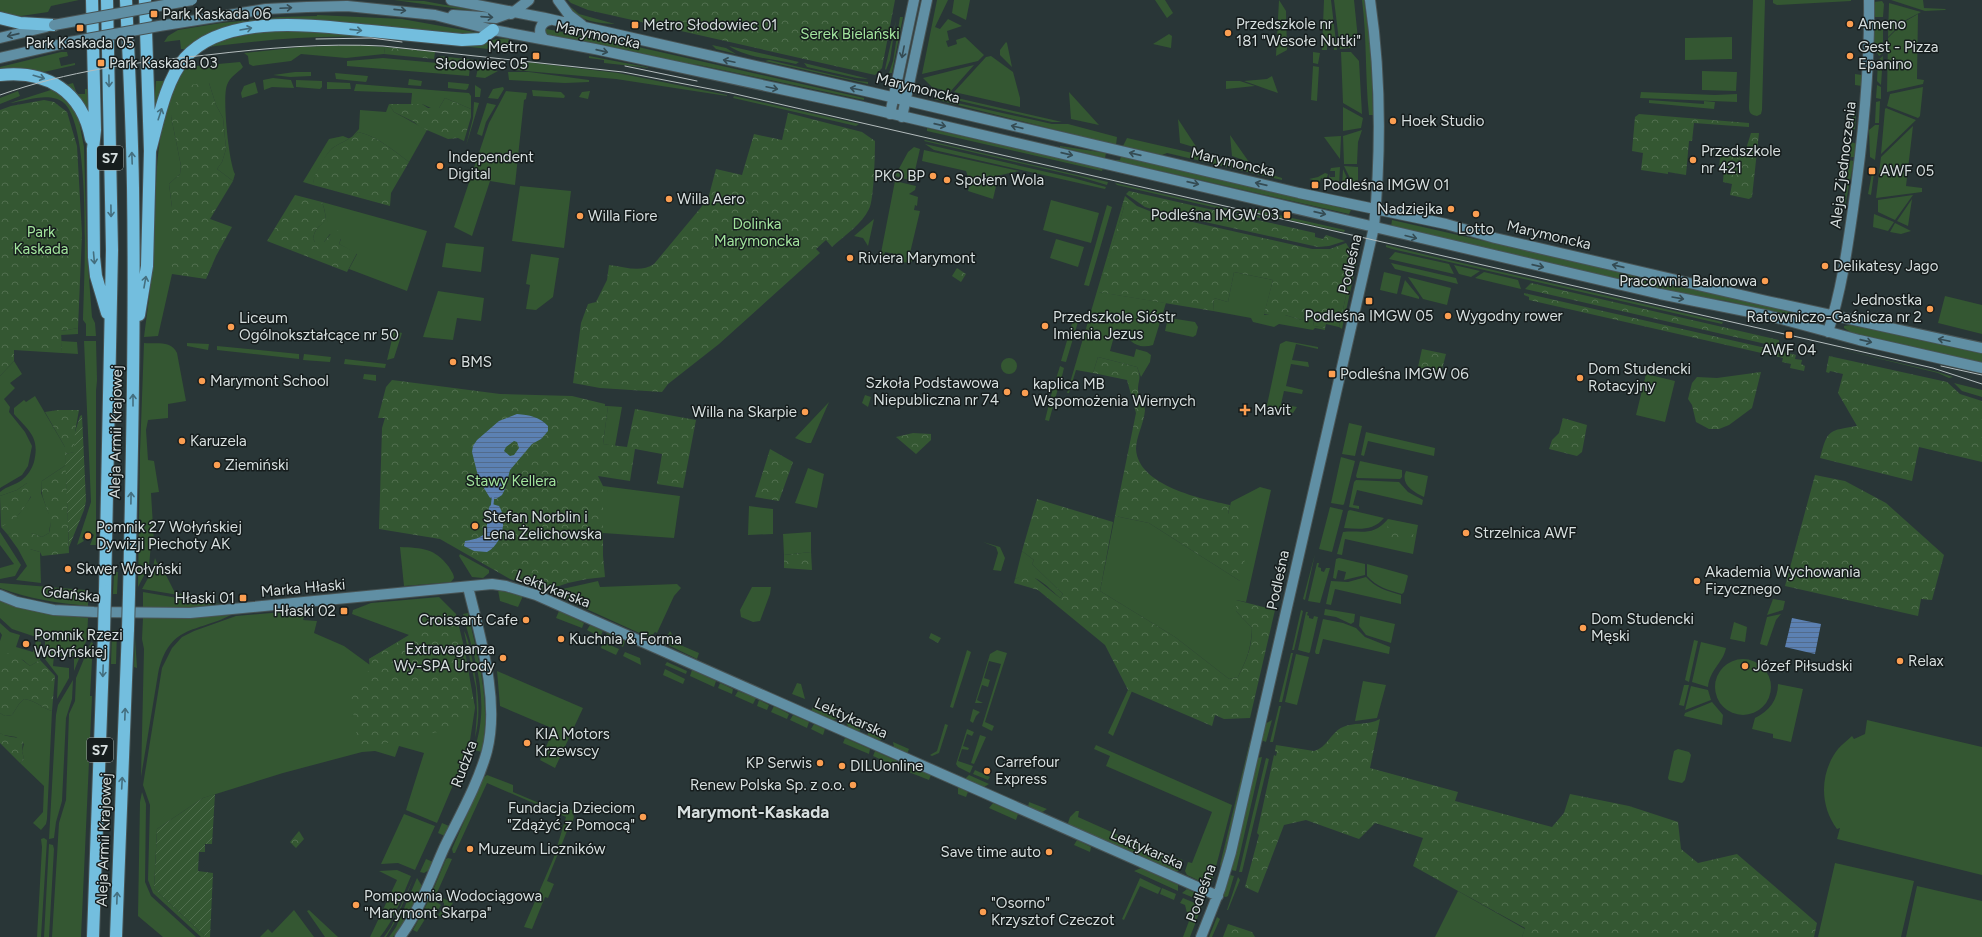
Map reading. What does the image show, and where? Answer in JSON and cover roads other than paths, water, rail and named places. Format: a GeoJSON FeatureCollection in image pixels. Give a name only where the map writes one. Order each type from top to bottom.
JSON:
{"type":"FeatureCollection","features":[{"type":"Feature","properties":{"kind":"highway"},"geometry":{"type":"LineString","coordinates":[[92,0],[95,130],[93,149],[94,257],[96,276],[110,326]]}},
{"type":"Feature","properties":{"kind":"highway","name":"Aleja Armii Krajowej"},"geometry":{"type":"LineString","coordinates":[[93,937],[104,632],[110,406],[112,250],[107,0]]}},
{"type":"Feature","properties":{"kind":"highway","name":"Aleja Armii Krajowej"},"geometry":{"type":"LineString","coordinates":[[116,937],[128,629],[133,348],[133,186],[126,0]]}},
{"type":"Feature","properties":{"kind":"highway"},"geometry":{"type":"LineString","coordinates":[[133,348],[147,266],[150,152],[145,0]]}},
{"type":"Feature","properties":{"kind":"highway"},"geometry":{"type":"LineString","coordinates":[[0,18],[20,22],[54,25]]}},
{"type":"Feature","properties":{"kind":"highway"},"geometry":{"type":"LineString","coordinates":[[150,152],[159,117],[180,66],[192,51],[212,38],[247,29],[282,25],[317,26],[462,40],[481,39],[493,30]]}},
{"type":"Feature","properties":{"kind":"highway"},"geometry":{"type":"LineString","coordinates":[[0,76],[15,74],[31,75],[48,80],[67,92],[85,120],[93,149]]}},
{"type":"Feature","properties":{"kind":"main road"},"geometry":{"type":"LineString","coordinates":[[0,38],[54,25],[193,0]]}},
{"type":"Feature","properties":{"kind":"main road","name":"Marymoncka"},"geometry":{"type":"LineString","coordinates":[[451,0],[478,4],[894,98],[1299,193],[1375,208],[1833,316],[1982,348]]}},
{"type":"Feature","properties":{"kind":"main road"},"geometry":{"type":"LineString","coordinates":[[478,4],[493,0]]}},
{"type":"Feature","properties":{"kind":"main road"},"geometry":{"type":"LineString","coordinates":[[493,30],[529,0]]}},
{"type":"Feature","properties":{"kind":"main road"},"geometry":{"type":"LineString","coordinates":[[558,0],[569,15],[586,28]]}},
{"type":"Feature","properties":{"kind":"main road"},"geometry":{"type":"LineString","coordinates":[[890,114],[914,0]]}},
{"type":"Feature","properties":{"kind":"main road"},"geometry":{"type":"LineString","coordinates":[[902,117],[927,0]]}},
{"type":"Feature","properties":{"kind":"main road","name":"Podleśna"},"geometry":{"type":"LineString","coordinates":[[1201,937],[1218,896],[1236,834],[1374,227],[1378,162],[1378,102],[1370,0]]}},
{"type":"Feature","properties":{"kind":"main road","name":"Aleja Zjednoczenia"},"geometry":{"type":"LineString","coordinates":[[1828,332],[1833,316],[1847,249],[1862,141],[1868,73],[1869,0]]}},
{"type":"Feature","properties":{"kind":"main road"},"geometry":{"type":"LineString","coordinates":[[0,58],[44,47],[172,23],[266,9],[347,6],[434,15],[492,18],[514,12]]}},
{"type":"Feature","properties":{"kind":"main road","name":"Marymoncka"},"geometry":{"type":"LineString","coordinates":[[434,15],[493,30],[544,39],[890,114],[1319,213],[1660,294],[1770,316],[1828,332],[1982,368]]}},
{"type":"Feature","properties":{"kind":"main road"},"geometry":{"type":"LineString","coordinates":[[544,39],[540,35],[540,29],[543,22],[550,20]]}},
{"type":"Feature","properties":{"kind":"main road","name":"Lektykarska"},"geometry":{"type":"LineString","coordinates":[[468,587],[492,584],[506,586],[536,595],[1218,896]]}},
{"type":"Feature","properties":{"kind":"main road","name":"Marka Hłaski"},"geometry":{"type":"LineString","coordinates":[[142,614],[190,613],[468,587]]}},
{"type":"Feature","properties":{"kind":"main road","name":"Rudzka"},"geometry":{"type":"LineString","coordinates":[[400,937],[408,926],[439,860],[481,768],[488,745],[491,721],[490,700],[484,658],[468,587]]}},
{"type":"Feature","properties":{"kind":"main road","name":"Gdańska"},"geometry":{"type":"LineString","coordinates":[[0,595],[17,602],[54,610],[142,614]]}},
{"type":"Feature","properties":{"kind":"water","name":"Stawy Kellera"},"geometry":{"type":"Polygon","coordinates":[[[517,414],[530,416],[545,423],[548,426],[548,431],[541,439],[532,444],[510,470],[505,489],[502,495],[496,499],[490,498],[479,480],[472,452],[473,446],[477,440],[499,421],[517,414]],[[514,441],[506,447],[504,451],[510,456],[514,455],[519,448],[517,442],[514,441]]]}},
{"type":"Feature","properties":{"kind":"water","name":"Stawy Kellera"},"geometry":{"type":"Polygon","coordinates":[[[492,504],[499,506],[502,512],[503,525],[500,538],[487,552],[474,551],[464,546],[465,541],[480,537],[486,531],[489,507],[492,504]]]}},
{"type":"Feature","properties":{"kind":"water"},"geometry":{"type":"Polygon","coordinates":[[[1792,618],[1821,624],[1815,654],[1785,647],[1792,618]]]}},
{"type":"Feature","properties":{"kind":"waterway"},"geometry":{"type":"LineString","coordinates":[[492,506],[493,498]]}},
{"type":"Feature","properties":{"kind":"tram line"},"geometry":{"type":"LineString","coordinates":[[316,39],[371,38],[402,42]]}},
{"type":"Feature","properties":{"kind":"tram line"},"geometry":{"type":"LineString","coordinates":[[0,95],[51,80],[128,64],[251,50],[339,45],[383,46],[623,72],[731,93],[1933,368],[1982,384]]}},
{"type":"Feature","properties":{"kind":"tram line"},"geometry":{"type":"LineString","coordinates":[[625,66],[697,81]]}},
{"type":"Feature","properties":{"kind":"tram line"},"geometry":{"type":"LineString","coordinates":[[1941,366],[1982,375]]}},
{"type":"Feature","properties":{"kind":"place","name":"Park Kaskada 06"},"geometry":{"type":"Point","coordinates":[154,14]}},
{"type":"Feature","properties":{"kind":"place","name":"Ameno"},"geometry":{"type":"Point","coordinates":[1850,24]}},
{"type":"Feature","properties":{"kind":"place","name":"Metro Słodowiec 01"},"geometry":{"type":"Point","coordinates":[635,25]}},
{"type":"Feature","properties":{"kind":"place","name":"Park Kaskada 05"},"geometry":{"type":"Point","coordinates":[80,28]}},
{"type":"Feature","properties":{"kind":"place","name":"Przedszkole nr 181 \"Wesołe Nutki\""},"geometry":{"type":"Point","coordinates":[1228,33]}},
{"type":"Feature","properties":{"kind":"place","name":"Metro Słodowiec 05"},"geometry":{"type":"Point","coordinates":[536,56]}},
{"type":"Feature","properties":{"kind":"place","name":"Gest - Pizza Epanino"},"geometry":{"type":"Point","coordinates":[1850,56]}},
{"type":"Feature","properties":{"kind":"place","name":"Park Kaskada 03"},"geometry":{"type":"Point","coordinates":[101,63]}},
{"type":"Feature","properties":{"kind":"place","name":"Hoek Studio"},"geometry":{"type":"Point","coordinates":[1393,121]}},
{"type":"Feature","properties":{"kind":"place","name":"Przedszkole nr 421"},"geometry":{"type":"Point","coordinates":[1693,160]}},
{"type":"Feature","properties":{"kind":"place","name":"Independent Digital"},"geometry":{"type":"Point","coordinates":[440,166]}},
{"type":"Feature","properties":{"kind":"place","name":"AWF 05"},"geometry":{"type":"Point","coordinates":[1872,171]}},
{"type":"Feature","properties":{"kind":"place","name":"PKO BP"},"geometry":{"type":"Point","coordinates":[933,176]}},
{"type":"Feature","properties":{"kind":"place","name":"Społem Wola"},"geometry":{"type":"Point","coordinates":[947,180]}},
{"type":"Feature","properties":{"kind":"place","name":"Podleśna IMGW 01"},"geometry":{"type":"Point","coordinates":[1315,185]}},
{"type":"Feature","properties":{"kind":"place","name":"Willa Aero"},"geometry":{"type":"Point","coordinates":[669,199]}},
{"type":"Feature","properties":{"kind":"place","name":"Nadziejka"},"geometry":{"type":"Point","coordinates":[1451,209]}},
{"type":"Feature","properties":{"kind":"place","name":"Lotto"},"geometry":{"type":"Point","coordinates":[1476,214]}},
{"type":"Feature","properties":{"kind":"place","name":"Podleśna IMGW 03"},"geometry":{"type":"Point","coordinates":[1287,215]}},
{"type":"Feature","properties":{"kind":"place","name":"Willa Fiore"},"geometry":{"type":"Point","coordinates":[580,216]}},
{"type":"Feature","properties":{"kind":"place","name":"Riviera Marymont"},"geometry":{"type":"Point","coordinates":[850,258]}},
{"type":"Feature","properties":{"kind":"place","name":"Delikatesy Jago"},"geometry":{"type":"Point","coordinates":[1825,266]}},
{"type":"Feature","properties":{"kind":"place","name":"Pracownia Balonowa"},"geometry":{"type":"Point","coordinates":[1765,281]}},
{"type":"Feature","properties":{"kind":"place","name":"Podleśna IMGW 05"},"geometry":{"type":"Point","coordinates":[1369,301]}},
{"type":"Feature","properties":{"kind":"place","name":"Jednostka Ratowniczo-Gaśnicza nr 2"},"geometry":{"type":"Point","coordinates":[1930,309]}},
{"type":"Feature","properties":{"kind":"place","name":"Wygodny rower"},"geometry":{"type":"Point","coordinates":[1448,316]}},
{"type":"Feature","properties":{"kind":"place","name":"Przedszkole Sióstr Imienia Jezus"},"geometry":{"type":"Point","coordinates":[1045,326]}},
{"type":"Feature","properties":{"kind":"place","name":"Liceum Ogólnokształcące nr 50"},"geometry":{"type":"Point","coordinates":[231,327]}},
{"type":"Feature","properties":{"kind":"place","name":"AWF 04"},"geometry":{"type":"Point","coordinates":[1789,335]}},
{"type":"Feature","properties":{"kind":"place","name":"BMS"},"geometry":{"type":"Point","coordinates":[453,362]}},
{"type":"Feature","properties":{"kind":"place","name":"Podleśna IMGW 06"},"geometry":{"type":"Point","coordinates":[1332,374]}},
{"type":"Feature","properties":{"kind":"place","name":"Dom Studencki Rotacyjny"},"geometry":{"type":"Point","coordinates":[1580,378]}},
{"type":"Feature","properties":{"kind":"place","name":"Marymont School"},"geometry":{"type":"Point","coordinates":[202,381]}},
{"type":"Feature","properties":{"kind":"place","name":"Szkoła Podstawowa Niepubliczna nr 74"},"geometry":{"type":"Point","coordinates":[1007,392]}},
{"type":"Feature","properties":{"kind":"place","name":"kaplica MB Wspomożenia Wiernych"},"geometry":{"type":"Point","coordinates":[1025,393]}},
{"type":"Feature","properties":{"kind":"place","name":"Mavit"},"geometry":{"type":"Point","coordinates":[1245,410]}},
{"type":"Feature","properties":{"kind":"place","name":"Willa na Skarpie"},"geometry":{"type":"Point","coordinates":[805,412]}},
{"type":"Feature","properties":{"kind":"place","name":"Karuzela"},"geometry":{"type":"Point","coordinates":[182,441]}},
{"type":"Feature","properties":{"kind":"place","name":"Ziemiński"},"geometry":{"type":"Point","coordinates":[217,465]}},
{"type":"Feature","properties":{"kind":"place","name":"Stefan Norblin i Lena Żelichowska"},"geometry":{"type":"Point","coordinates":[475,526]}},
{"type":"Feature","properties":{"kind":"place","name":"Strzelnica AWF"},"geometry":{"type":"Point","coordinates":[1466,533]}},
{"type":"Feature","properties":{"kind":"place","name":"Pomnik 27 Wołyńskiej Dywizji Piechoty AK"},"geometry":{"type":"Point","coordinates":[88,536]}},
{"type":"Feature","properties":{"kind":"place","name":"Skwer Wołyński"},"geometry":{"type":"Point","coordinates":[68,569]}},
{"type":"Feature","properties":{"kind":"place","name":"Akademia Wychowania Fizycznego"},"geometry":{"type":"Point","coordinates":[1697,581]}},
{"type":"Feature","properties":{"kind":"place","name":"Hłaski 01"},"geometry":{"type":"Point","coordinates":[243,598]}},
{"type":"Feature","properties":{"kind":"place","name":"Hłaski 02"},"geometry":{"type":"Point","coordinates":[344,611]}},
{"type":"Feature","properties":{"kind":"place","name":"Croissant Cafe"},"geometry":{"type":"Point","coordinates":[526,620]}},
{"type":"Feature","properties":{"kind":"place","name":"Dom Studencki Męski"},"geometry":{"type":"Point","coordinates":[1583,628]}},
{"type":"Feature","properties":{"kind":"place","name":"Kuchnia & Forma"},"geometry":{"type":"Point","coordinates":[561,639]}},
{"type":"Feature","properties":{"kind":"place","name":"Pomnik Rzezi Wołyńskiej"},"geometry":{"type":"Point","coordinates":[26,644]}},
{"type":"Feature","properties":{"kind":"place","name":"Extravaganza Wy-SPA Urody"},"geometry":{"type":"Point","coordinates":[503,658]}},
{"type":"Feature","properties":{"kind":"place","name":"Relax"},"geometry":{"type":"Point","coordinates":[1900,661]}},
{"type":"Feature","properties":{"kind":"place","name":"Józef Piłsudski"},"geometry":{"type":"Point","coordinates":[1745,666]}},
{"type":"Feature","properties":{"kind":"place","name":"KIA Motors Krzewscy"},"geometry":{"type":"Point","coordinates":[527,743]}},
{"type":"Feature","properties":{"kind":"place","name":"KP Serwis"},"geometry":{"type":"Point","coordinates":[820,763]}},
{"type":"Feature","properties":{"kind":"place","name":"DILUonline"},"geometry":{"type":"Point","coordinates":[842,766]}},
{"type":"Feature","properties":{"kind":"place","name":"Carrefour Express"},"geometry":{"type":"Point","coordinates":[987,771]}},
{"type":"Feature","properties":{"kind":"place","name":"Renew Polska Sp. z o.o."},"geometry":{"type":"Point","coordinates":[853,785]}},
{"type":"Feature","properties":{"kind":"place","name":"Fundacja Dzieciom \"Zdążyć z Pomocą\""},"geometry":{"type":"Point","coordinates":[643,817]}},
{"type":"Feature","properties":{"kind":"place","name":"Muzeum Liczników"},"geometry":{"type":"Point","coordinates":[470,849]}},
{"type":"Feature","properties":{"kind":"place","name":"Save time auto"},"geometry":{"type":"Point","coordinates":[1049,852]}},
{"type":"Feature","properties":{"kind":"place","name":"Pompownia Wodociągowa \"Marymont Skarpa\""},"geometry":{"type":"Point","coordinates":[356,905]}},
{"type":"Feature","properties":{"kind":"place","name":"\"Osorno\" Krzysztof Czeczot"},"geometry":{"type":"Point","coordinates":[983,912]}},
{"type":"Feature","properties":{"kind":"district","name":"Marymont-Kaskada"},"geometry":{"type":"Point","coordinates":[753,812]}},
{"type":"Feature","properties":{"kind":"park label","name":"Serek Bielański"},"geometry":{"type":"Point","coordinates":[850,34]}},
{"type":"Feature","properties":{"kind":"park label","name":"Dolinka Marymoncka"},"geometry":{"type":"Point","coordinates":[757,232]}},
{"type":"Feature","properties":{"kind":"park label","name":"Park Kaskada"},"geometry":{"type":"Point","coordinates":[41,240]}}]}
